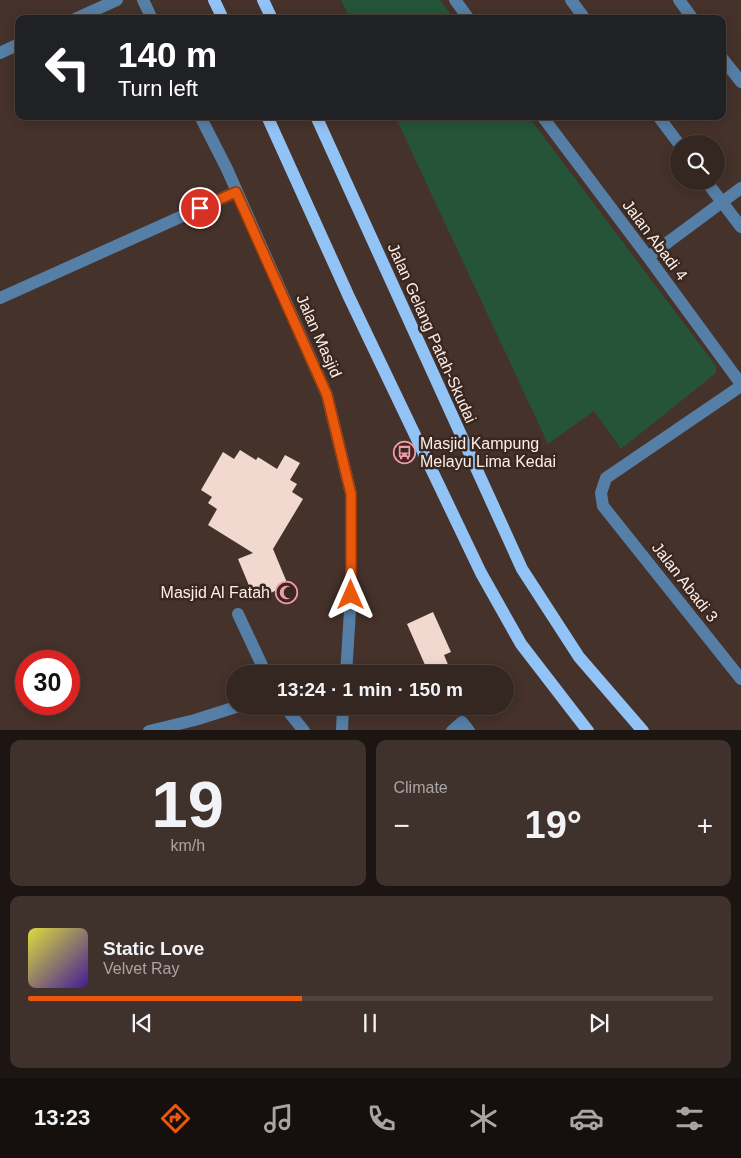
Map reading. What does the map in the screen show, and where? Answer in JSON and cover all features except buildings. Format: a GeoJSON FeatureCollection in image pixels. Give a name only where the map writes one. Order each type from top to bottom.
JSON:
{"type":"FeatureCollection","features":[{"type":"Feature","properties":{"kind":"main road"},"geometry":{"type":"LineString","coordinates":[[214,0],[221,15]]}},
{"type":"Feature","properties":{"kind":"main road"},"geometry":{"type":"LineString","coordinates":[[264,0],[270,15]]}},
{"type":"Feature","properties":{"kind":"main road"},"geometry":{"type":"LineString","coordinates":[[269,120],[349,297],[481,573],[521,644],[588,730]]}},
{"type":"Feature","properties":{"kind":"main road","name":"Jalan Gelang Patah-Skudai"},"geometry":{"type":"LineString","coordinates":[[318,120],[522,569],[579,657],[643,730]]}},
{"type":"Feature","properties":{"kind":"street"},"geometry":{"type":"LineString","coordinates":[[84,15],[117,0]]}},
{"type":"Feature","properties":{"kind":"street"},"geometry":{"type":"LineString","coordinates":[[143,0],[150,15]]}},
{"type":"Feature","properties":{"kind":"street"},"geometry":{"type":"LineString","coordinates":[[455,0],[466,15]]}},
{"type":"Feature","properties":{"kind":"street"},"geometry":{"type":"LineString","coordinates":[[571,0],[582,15]]}},
{"type":"Feature","properties":{"kind":"street"},"geometry":{"type":"LineString","coordinates":[[679,0],[690,15]]}},
{"type":"Feature","properties":{"kind":"street"},"geometry":{"type":"LineString","coordinates":[[0,53],[15,46]]}},
{"type":"Feature","properties":{"kind":"street"},"geometry":{"type":"LineString","coordinates":[[726,63],[741,82]]}},
{"type":"Feature","properties":{"kind":"street","name":"Jalan Masjid"},"geometry":{"type":"LineString","coordinates":[[202,120],[327,395],[351,494],[351,595],[347,665]]}},
{"type":"Feature","properties":{"kind":"street","name":"Jalan Abadi 4"},"geometry":{"type":"LineString","coordinates":[[545,120],[741,385]]}},
{"type":"Feature","properties":{"kind":"street"},"geometry":{"type":"LineString","coordinates":[[661,120],[672,135]]}},
{"type":"Feature","properties":{"kind":"street"},"geometry":{"type":"LineString","coordinates":[[648,257],[741,188]]}},
{"type":"Feature","properties":{"kind":"street"},"geometry":{"type":"LineString","coordinates":[[713,190],[741,227]]}},
{"type":"Feature","properties":{"kind":"street"},"geometry":{"type":"LineString","coordinates":[[0,298],[236,192]]}},
{"type":"Feature","properties":{"kind":"street","name":"Jalan Abadi 3"},"geometry":{"type":"LineString","coordinates":[[741,385],[606,478],[601,493],[604,506],[741,679]]}},
{"type":"Feature","properties":{"kind":"street"},"geometry":{"type":"LineString","coordinates":[[238,614],[262,665]]}},
{"type":"Feature","properties":{"kind":"street"},"geometry":{"type":"LineString","coordinates":[[149,730],[194,720],[226,710]]}},
{"type":"Feature","properties":{"kind":"street"},"geometry":{"type":"LineString","coordinates":[[292,715],[304,730]]}},
{"type":"Feature","properties":{"kind":"street"},"geometry":{"type":"LineString","coordinates":[[342,730],[343,715]]}},
{"type":"Feature","properties":{"kind":"street"},"geometry":{"type":"LineString","coordinates":[[452,730],[462,722],[469,730]]}},
{"type":"Feature","properties":{"kind":"green space"},"geometry":{"type":"Polygon","coordinates":[[[341,0],[440,0],[451,15],[348,15],[341,0]]]}},
{"type":"Feature","properties":{"kind":"green space"},"geometry":{"type":"Polygon","coordinates":[[[397,120],[531,120],[716,366],[716,373],[621,449],[594,411],[548,444],[397,120]]]}},
{"type":"Feature","properties":{"kind":"place","name":"Masjid Kampung Melayu Lima Kedai"},"geometry":{"type":"Point","coordinates":[404,452]}},
{"type":"Feature","properties":{"kind":"place","name":"Masjid Al Fatah"},"geometry":{"type":"Point","coordinates":[286,592]}},
{"type":"Feature","properties":{"kind":"route"},"geometry":{"type":"LineString","coordinates":[[200,208],[236,192],[327,395],[351,494],[351,595]]}}]}
